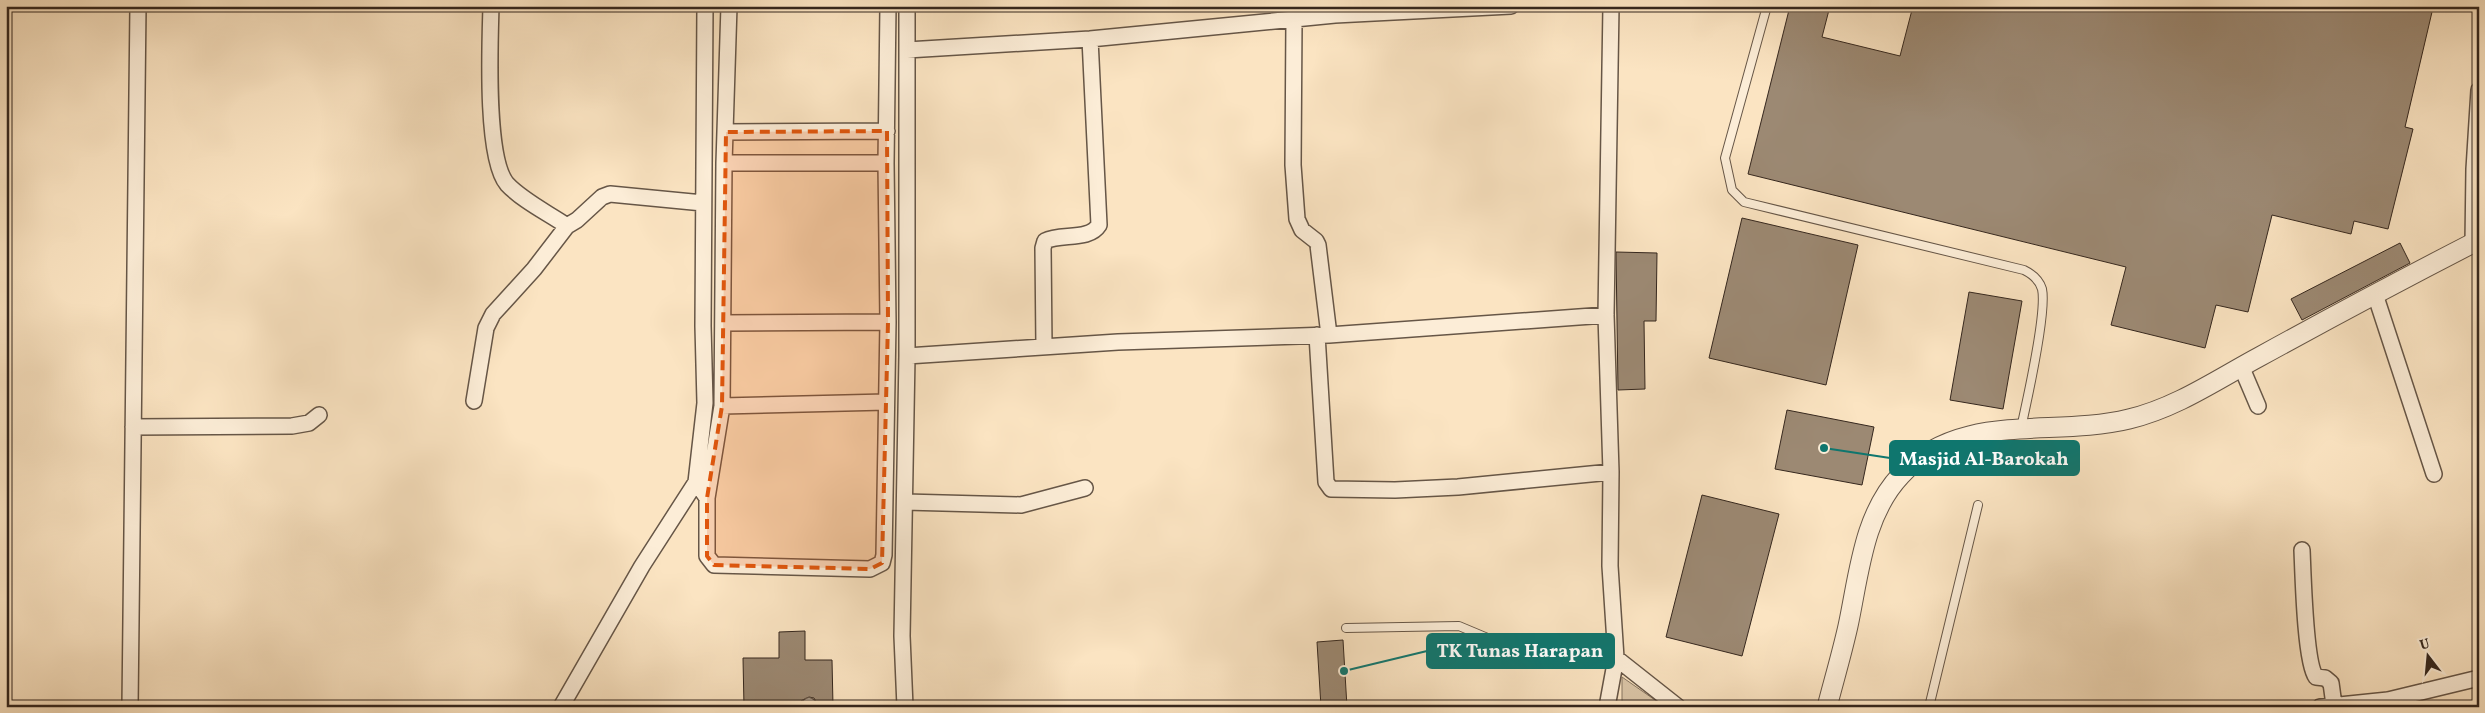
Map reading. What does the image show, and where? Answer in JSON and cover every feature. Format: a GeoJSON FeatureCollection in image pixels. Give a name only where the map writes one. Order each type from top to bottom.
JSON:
{"type":"FeatureCollection","features":[{"type":"Feature","properties":{"kind":"street"},"geometry":{"type":"LineString","coordinates":[[130,707],[138,6]]}},
{"type":"Feature","properties":{"kind":"street"},"geometry":{"type":"LineString","coordinates":[[491,6],[490,58],[497,162],[506,182],[512,188],[567,226]]}},
{"type":"Feature","properties":{"kind":"street"},"geometry":{"type":"LineString","coordinates":[[561,707],[642,566],[696,482],[705,403],[703,203],[705,160],[705,6]]}},
{"type":"Feature","properties":{"kind":"street"},"geometry":{"type":"LineString","coordinates":[[729,6],[724,163],[722,406],[708,498],[707,556],[714,565],[870,569],[882,563],[884,555],[888,322],[886,163],[888,6]]}},
{"type":"Feature","properties":{"kind":"street"},"geometry":{"type":"LineString","coordinates":[[905,707],[902,636],[907,356],[907,6]]}},
{"type":"Feature","properties":{"kind":"street"},"geometry":{"type":"LineString","coordinates":[[907,50],[1090,39],[1294,20],[1341,11],[1511,6]]}},
{"type":"Feature","properties":{"kind":"street"},"geometry":{"type":"LineString","coordinates":[[1607,707],[1615,651],[1610,566],[1611,472],[1606,315],[1611,6]]}},
{"type":"Feature","properties":{"kind":"street"},"geometry":{"type":"LineString","coordinates":[[1294,20],[1293,165],[1298,219],[1302,230],[1318,243],[1323,335],[1326,482],[1331,489],[1395,490],[1458,487],[1611,472]]}},
{"type":"Feature","properties":{"kind":"street"},"geometry":{"type":"LineString","coordinates":[[1044,347],[1043,248],[1045,241],[1051,238],[1089,233],[1096,230],[1099,225],[1090,39]]}},
{"type":"Feature","properties":{"kind":"street"},"geometry":{"type":"LineString","coordinates":[[1827,707],[1847,631],[1870,524],[1900,475],[1926,455],[1955,439],[1991,430],[2091,426],[2131,419],[2171,405],[2375,294],[2476,242],[2474,169],[2479,90]]}},
{"type":"Feature","properties":{"kind":"street"},"geometry":{"type":"LineString","coordinates":[[726,132],[887,131]]}},
{"type":"Feature","properties":{"kind":"street"},"geometry":{"type":"LineString","coordinates":[[724,163],[886,163]]}},
{"type":"Feature","properties":{"kind":"street"},"geometry":{"type":"LineString","coordinates":[[474,401],[486,328],[493,314],[534,268],[567,226],[577,220],[602,197],[610,194],[703,203]]}},
{"type":"Feature","properties":{"kind":"street"},"geometry":{"type":"LineString","coordinates":[[2375,294],[2434,474]]}},
{"type":"Feature","properties":{"kind":"street"},"geometry":{"type":"LineString","coordinates":[[907,356],[1044,347],[1323,335],[1606,315]]}},
{"type":"Feature","properties":{"kind":"street"},"geometry":{"type":"LineString","coordinates":[[724,323],[888,322]]}},
{"type":"Feature","properties":{"kind":"street"},"geometry":{"type":"LineString","coordinates":[[2241,366],[2258,406]]}},
{"type":"Feature","properties":{"kind":"street"},"geometry":{"type":"LineString","coordinates":[[722,406],[886,402]]}},
{"type":"Feature","properties":{"kind":"street"},"geometry":{"type":"LineString","coordinates":[[133,427],[292,426],[309,422],[319,415]]}},
{"type":"Feature","properties":{"kind":"street"},"geometry":{"type":"LineString","coordinates":[[696,482],[708,498]]}},
{"type":"Feature","properties":{"kind":"street"},"geometry":{"type":"LineString","coordinates":[[904,502],[1022,505],[1085,488]]}},
{"type":"Feature","properties":{"kind":"street"},"geometry":{"type":"LineString","coordinates":[[2302,550],[2308,638],[2313,673],[2316,677],[2328,679],[2331,683],[2328,706],[2388,700],[2479,678]]}},
{"type":"Feature","properties":{"kind":"street"},"geometry":{"type":"LineString","coordinates":[[1615,651],[1678,707]]}},
{"type":"Feature","properties":{"kind":"lane"},"geometry":{"type":"LineString","coordinates":[[1767,6],[1725,158],[1732,190],[1744,202],[2024,270],[2035,276],[2042,289],[2040,319],[2022,428]]}},
{"type":"Feature","properties":{"kind":"lane"},"geometry":{"type":"LineString","coordinates":[[1930,707],[1978,505]]}},
{"type":"Feature","properties":{"kind":"lane"},"geometry":{"type":"LineString","coordinates":[[1346,628],[1459,626],[1490,639],[1615,651]]}},
{"type":"Feature","properties":{"kind":"highlighted area"},"geometry":{"type":"Polygon","coordinates":[[[887,131],[888,322],[882,563],[870,569],[714,565],[707,556],[707,498],[722,406],[726,132],[887,131]]]}},
{"type":"Feature","properties":{"kind":"shaded area"},"geometry":{"type":"Polygon","coordinates":[[[1622,677],[1665,707],[1622,707],[1622,677]]]}},
{"type":"Feature","properties":{"kind":"building"},"geometry":{"type":"Polygon","coordinates":[[[1790,6],[1830,6],[1822,37],[1900,56],[1913,6],[2407,6],[2432,12],[2405,127],[2413,129],[2388,229],[2354,221],[2351,234],[2272,215],[2248,312],[2216,305],[2205,348],[2111,325],[2126,267],[1748,174],[1790,6]]]}},
{"type":"Feature","properties":{"kind":"building"},"geometry":{"type":"Polygon","coordinates":[[[1742,218],[1858,245],[1826,385],[1709,358],[1742,218]]]}},
{"type":"Feature","properties":{"kind":"building"},"geometry":{"type":"Polygon","coordinates":[[[2400,243],[2410,263],[2302,320],[2291,299],[2400,243]]]}},
{"type":"Feature","properties":{"kind":"building"},"geometry":{"type":"Polygon","coordinates":[[[1616,252],[1657,253],[1656,321],[1644,321],[1645,389],[1618,390],[1616,252]]]}},
{"type":"Feature","properties":{"kind":"building"},"geometry":{"type":"Polygon","coordinates":[[[1969,292],[2022,301],[2003,409],[1950,400],[1969,292]]]}},
{"type":"Feature","properties":{"kind":"building"},"geometry":{"type":"Polygon","coordinates":[[[1787,410],[1874,427],[1862,485],[1775,469],[1787,410]]]}},
{"type":"Feature","properties":{"kind":"building"},"geometry":{"type":"Polygon","coordinates":[[[1702,495],[1779,514],[1742,656],[1666,637],[1702,495]]]}},
{"type":"Feature","properties":{"kind":"building"},"geometry":{"type":"Polygon","coordinates":[[[805,631],[805,660],[832,660],[833,706],[818,706],[814,698],[809,697],[801,701],[800,706],[744,707],[743,658],[779,658],[779,632],[805,631]]]}},
{"type":"Feature","properties":{"kind":"building"},"geometry":{"type":"Polygon","coordinates":[[[1343,640],[1347,707],[1321,707],[1317,642],[1343,640]]]}},
{"type":"Feature","properties":{"kind":"place","name":"Masjid Al-Barokah"},"geometry":{"type":"Point","coordinates":[1824,448]}},
{"type":"Feature","properties":{"kind":"place","name":"TK Tunas Harapan"},"geometry":{"type":"Point","coordinates":[1344,671]}}]}
